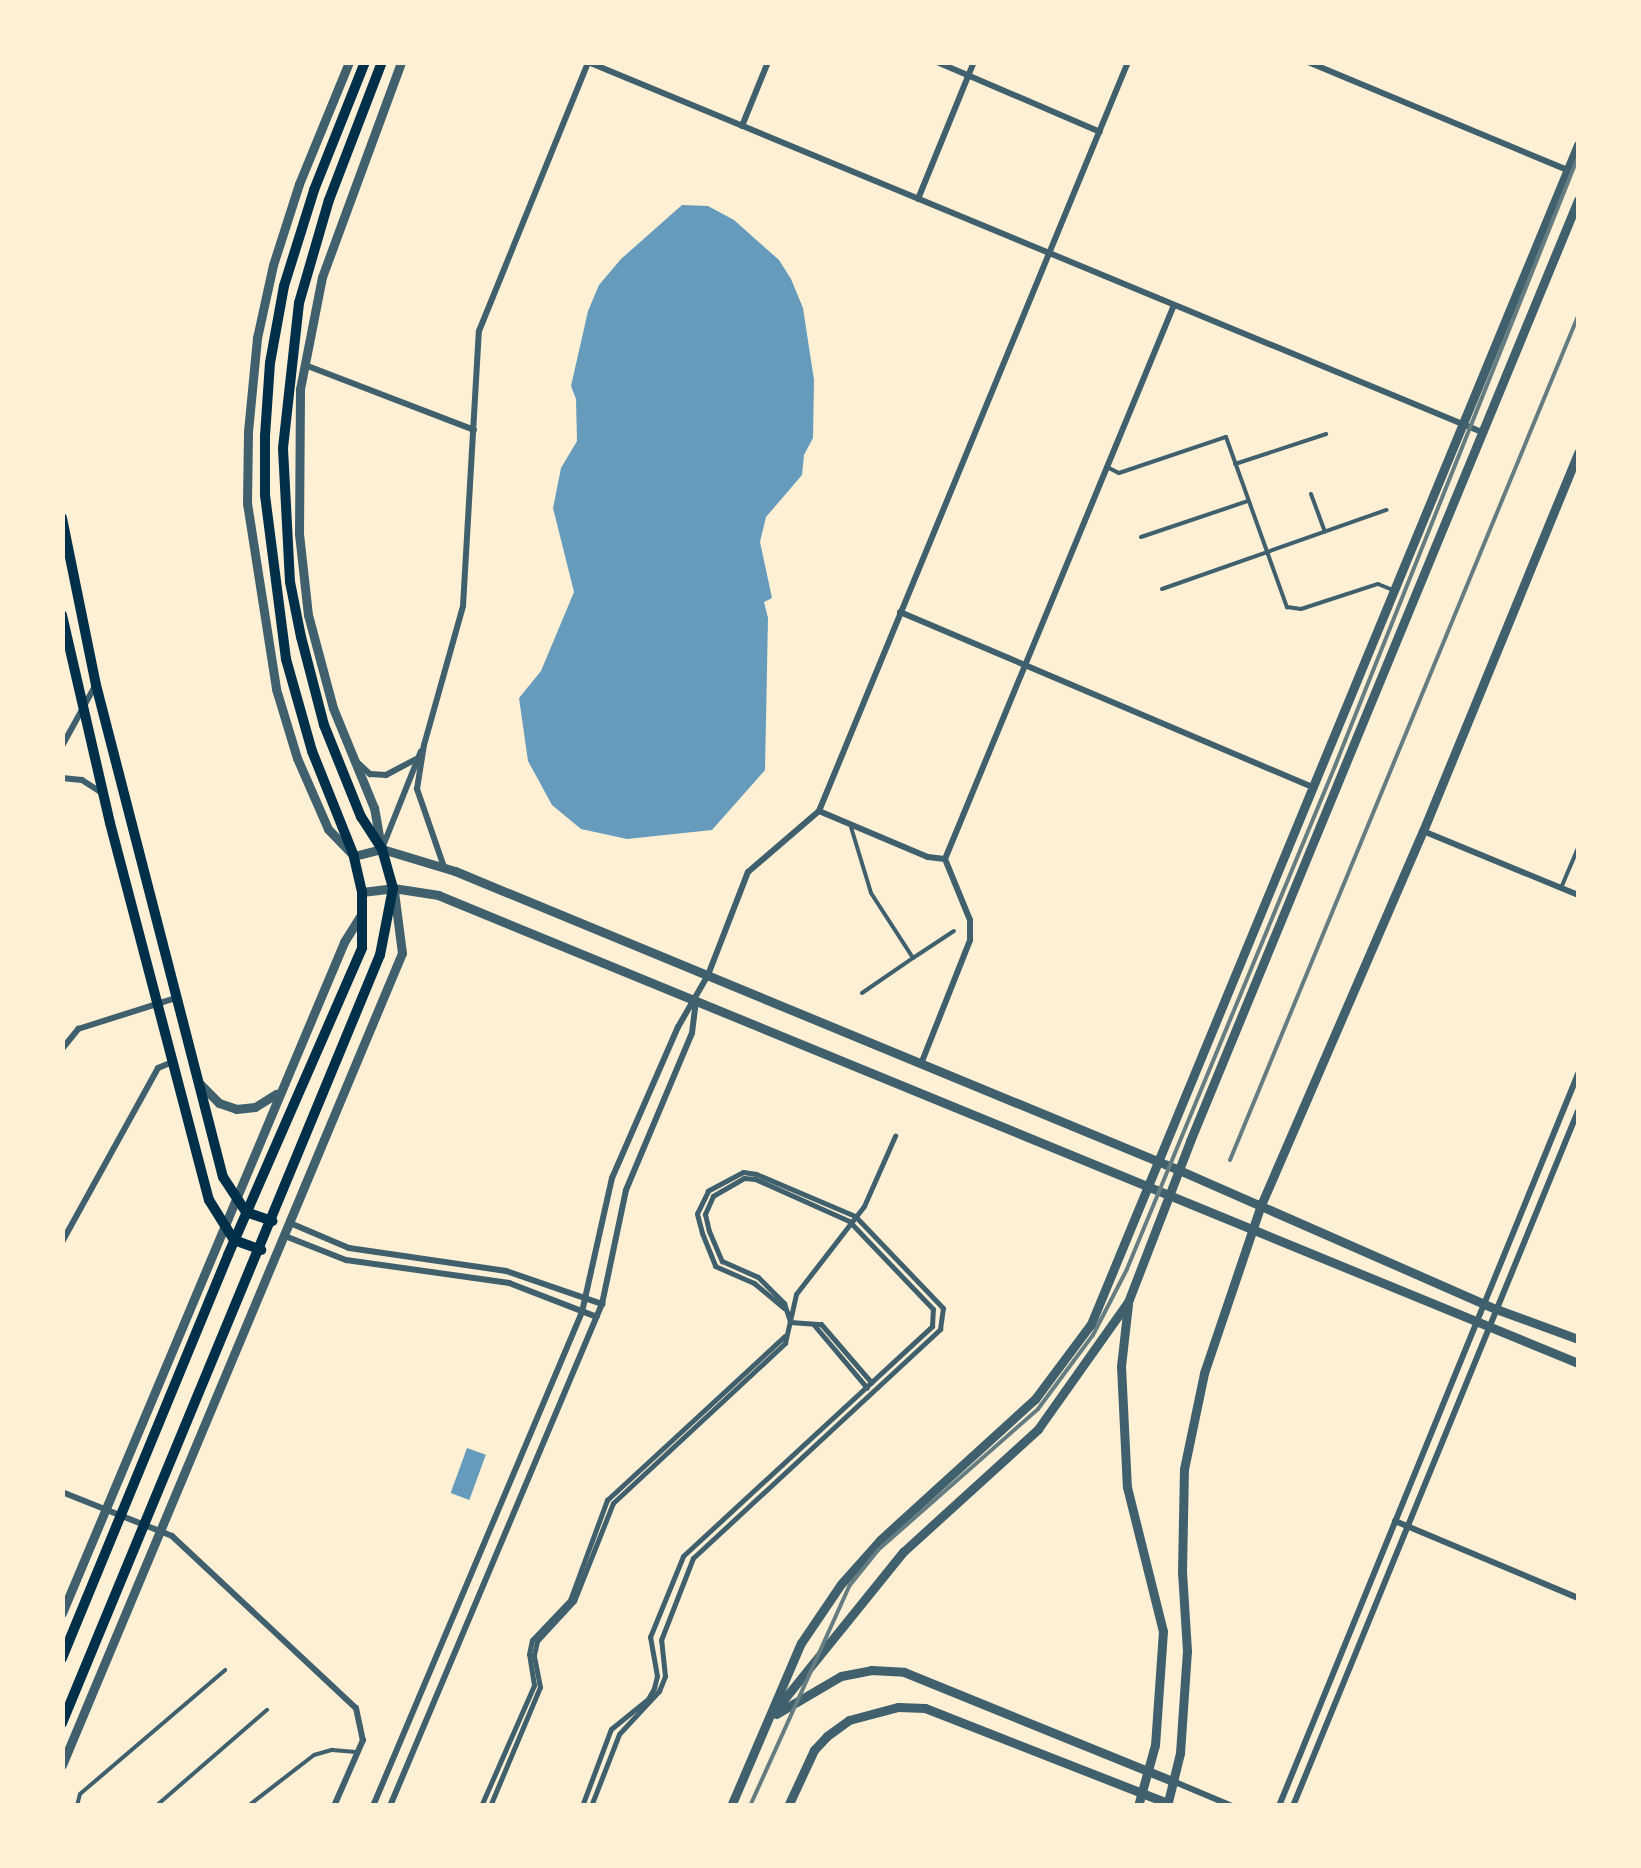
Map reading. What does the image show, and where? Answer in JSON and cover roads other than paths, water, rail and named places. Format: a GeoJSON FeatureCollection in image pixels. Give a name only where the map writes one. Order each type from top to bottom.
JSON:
{"type":"FeatureCollection","features":[{"type":"Feature","properties":{"kind":"main road"},"geometry":{"type":"LineString","coordinates":[[62,1658],[234,1240],[362,948],[362,892],[354,856],[327,795],[286,660],[265,494],[265,436],[270,363],[284,286],[314,190],[365,62]]}},
{"type":"Feature","properties":{"kind":"main road"},"geometry":{"type":"LineString","coordinates":[[62,1723],[380,955],[393,888],[382,849],[361,817],[324,726],[300,637],[290,582],[283,448],[290,363],[309,265],[382,62]]}},
{"type":"Feature","properties":{"kind":"main road"},"geometry":{"type":"LineString","coordinates":[[62,518],[96,685],[223,1177],[246,1212],[272,1221]]}},
{"type":"Feature","properties":{"kind":"main road"},"geometry":{"type":"LineString","coordinates":[[62,616],[102,793],[209,1200],[234,1240],[260,1250]]}},
{"type":"Feature","properties":{"kind":"street"},"geometry":{"type":"LineString","coordinates":[[348,62],[273,265],[257,338],[248,432],[247,503],[276,690],[286,724],[328,829],[354,856],[382,849],[444,868],[1178,1170],[1484,1300],[1496,1309],[1578,1339]]}},
{"type":"Feature","properties":{"kind":"street"},"geometry":{"type":"LineString","coordinates":[[382,849],[374,808],[350,757],[308,615],[300,550],[300,389],[322,278],[401,62]]}},
{"type":"Feature","properties":{"kind":"street"},"geometry":{"type":"LineString","coordinates":[[444,868],[418,795],[424,745],[463,606],[479,331],[588,62],[1484,433]]}},
{"type":"Feature","properties":{"kind":"street"},"geometry":{"type":"LineString","coordinates":[[742,126],[768,62]]}},
{"type":"Feature","properties":{"kind":"street"},"geometry":{"type":"LineString","coordinates":[[937,62],[1100,132]]}},
{"type":"Feature","properties":{"kind":"street"},"geometry":{"type":"LineString","coordinates":[[918,199],[974,62]]}},
{"type":"Feature","properties":{"kind":"street"},"geometry":{"type":"LineString","coordinates":[[373,1806],[582,1312],[612,1178],[678,1027],[708,975],[748,872],[819,812],[1128,62]]}},
{"type":"Feature","properties":{"kind":"street"},"geometry":{"type":"LineString","coordinates":[[1308,62],[1568,170]]}},
{"type":"Feature","properties":{"kind":"street"},"geometry":{"type":"LineString","coordinates":[[731,1806],[801,1643],[841,1584],[880,1540],[1035,1400],[1091,1324],[1578,145]]}},
{"type":"Feature","properties":{"kind":"street"},"geometry":{"type":"LineString","coordinates":[[769,1718],[903,1552],[1038,1428],[1128,1302],[1178,1170],[1578,200]]}},
{"type":"Feature","properties":{"kind":"street"},"geometry":{"type":"LineString","coordinates":[[922,1064],[970,940],[970,920],[945,859],[1174,305]]}},
{"type":"Feature","properties":{"kind":"street"},"geometry":{"type":"LineString","coordinates":[[304,365],[474,430]]}},
{"type":"Feature","properties":{"kind":"street"},"geometry":{"type":"LineString","coordinates":[[788,1806],[814,1750],[826,1736],[849,1720],[898,1707],[925,1708],[1170,1805],[1187,1651],[1182,1572],[1184,1468],[1204,1373],[1261,1205],[1423,831],[1576,468],[1578,453]]}},
{"type":"Feature","properties":{"kind":"street"},"geometry":{"type":"LineString","coordinates":[[900,612],[1312,787]]}},
{"type":"Feature","properties":{"kind":"street"},"geometry":{"type":"LineString","coordinates":[[62,746],[96,685]]}},
{"type":"Feature","properties":{"kind":"street"},"geometry":{"type":"LineString","coordinates":[[382,849],[424,745]]}},
{"type":"Feature","properties":{"kind":"street"},"geometry":{"type":"LineString","coordinates":[[350,757],[370,774],[386,775],[417,758]]}},
{"type":"Feature","properties":{"kind":"street"},"geometry":{"type":"LineString","coordinates":[[62,778],[82,780],[102,793]]}},
{"type":"Feature","properties":{"kind":"street"},"geometry":{"type":"LineString","coordinates":[[819,812],[928,858],[945,859]]}},
{"type":"Feature","properties":{"kind":"street"},"geometry":{"type":"LineString","coordinates":[[1423,831],[1578,894]]}},
{"type":"Feature","properties":{"kind":"street"},"geometry":{"type":"LineString","coordinates":[[362,892],[393,888],[438,894],[1151,1184],[1578,1363]]}},
{"type":"Feature","properties":{"kind":"street"},"geometry":{"type":"LineString","coordinates":[[62,1765],[402,953],[393,888]]}},
{"type":"Feature","properties":{"kind":"street"},"geometry":{"type":"LineString","coordinates":[[62,1613],[222,1226],[344,942],[362,913]]}},
{"type":"Feature","properties":{"kind":"street"},"geometry":{"type":"LineString","coordinates":[[62,1049],[78,1028],[176,998]]}},
{"type":"Feature","properties":{"kind":"street"},"geometry":{"type":"LineString","coordinates":[[390,1806],[602,1304],[626,1190],[692,1033],[696,1000]]}},
{"type":"Feature","properties":{"kind":"street"},"geometry":{"type":"LineString","coordinates":[[62,1242],[158,1068],[172,1062]]}},
{"type":"Feature","properties":{"kind":"street"},"geometry":{"type":"LineString","coordinates":[[1279,1806],[1578,1074]]}},
{"type":"Feature","properties":{"kind":"street"},"geometry":{"type":"LineString","coordinates":[[198,1080],[219,1103],[236,1109],[270,1100],[282,1088]]}},
{"type":"Feature","properties":{"kind":"street"},"geometry":{"type":"LineString","coordinates":[[1292,1806],[1578,1110]]}},
{"type":"Feature","properties":{"kind":"street"},"geometry":{"type":"LineString","coordinates":[[481,1806],[534,1685],[529,1654],[535,1640],[570,1600],[606,1500],[785,1336],[796,1294],[864,1206],[895,1136]]}},
{"type":"Feature","properties":{"kind":"street"},"geometry":{"type":"LineString","coordinates":[[582,1806],[611,1729],[656,1690],[650,1638],[683,1556],[940,1330],[943,1308],[852,1218],[756,1174],[743,1172],[708,1191],[697,1214],[716,1266],[754,1282],[784,1308],[790,1322]]}},
{"type":"Feature","properties":{"kind":"street"},"geometry":{"type":"LineString","coordinates":[[272,1221],[290,1222],[349,1248],[506,1272],[602,1304]]}},
{"type":"Feature","properties":{"kind":"street"},"geometry":{"type":"LineString","coordinates":[[260,1250],[285,1236]]}},
{"type":"Feature","properties":{"kind":"street"},"geometry":{"type":"LineString","coordinates":[[285,1236],[346,1260],[508,1284],[597,1317]]}},
{"type":"Feature","properties":{"kind":"street"},"geometry":{"type":"LineString","coordinates":[[1128,1302],[1122,1366],[1127,1487],[1163,1632],[1161,1704],[1150,1772],[1138,1806]]}},
{"type":"Feature","properties":{"kind":"street"},"geometry":{"type":"LineString","coordinates":[[790,1322],[820,1324],[872,1388]]}},
{"type":"Feature","properties":{"kind":"street"},"geometry":{"type":"LineString","coordinates":[[591,1806],[619,1734],[664,1676],[661,1640],[693,1558],[872,1388]]}},
{"type":"Feature","properties":{"kind":"street"},"geometry":{"type":"LineString","coordinates":[[62,1492],[122,1512],[172,1536],[356,1708],[363,1740],[334,1806]]}},
{"type":"Feature","properties":{"kind":"street"},"geometry":{"type":"LineString","coordinates":[[1396,1522],[1578,1598]]}},
{"type":"Feature","properties":{"kind":"street"},"geometry":{"type":"LineString","coordinates":[[490,1806],[540,1687],[535,1640]]}},
{"type":"Feature","properties":{"kind":"street"},"geometry":{"type":"LineString","coordinates":[[769,1718],[840,1676],[871,1670],[904,1672],[1232,1806]]}},
{"type":"Feature","properties":{"kind":"lane"},"geometry":{"type":"LineString","coordinates":[[1235,464],[1326,434]]}},
{"type":"Feature","properties":{"kind":"lane"},"geometry":{"type":"LineString","coordinates":[[1107,467],[1119,473],[1226,438],[1282,599],[1293,611],[1378,584],[1393,590]]}},
{"type":"Feature","properties":{"kind":"lane"},"geometry":{"type":"LineString","coordinates":[[1312,494],[1326,532]]}},
{"type":"Feature","properties":{"kind":"lane"},"geometry":{"type":"LineString","coordinates":[[1141,537],[1248,501]]}},
{"type":"Feature","properties":{"kind":"lane"},"geometry":{"type":"LineString","coordinates":[[1162,589],[1386,510]]}},
{"type":"Feature","properties":{"kind":"lane"},"geometry":{"type":"LineString","coordinates":[[850,823],[871,893],[913,958]]}},
{"type":"Feature","properties":{"kind":"lane"},"geometry":{"type":"LineString","coordinates":[[1561,888],[1578,848]]}},
{"type":"Feature","properties":{"kind":"lane"},"geometry":{"type":"LineString","coordinates":[[862,993],[954,931]]}},
{"type":"Feature","properties":{"kind":"lane"},"geometry":{"type":"LineString","coordinates":[[77,1806],[80,1794],[225,1670]]}},
{"type":"Feature","properties":{"kind":"lane"},"geometry":{"type":"LineString","coordinates":[[156,1806],[267,1710]]}},
{"type":"Feature","properties":{"kind":"lane"},"geometry":{"type":"LineString","coordinates":[[248,1806],[314,1754],[332,1750],[356,1752]]}},
{"type":"Feature","properties":{"kind":"water"},"geometry":{"type":"Polygon","coordinates":[[[682,205],[708,206],[734,220],[779,260],[791,279],[803,308],[814,380],[813,438],[804,455],[802,475],[766,517],[760,542],[772,598],[764,602],[768,618],[765,770],[712,830],[627,839],[581,829],[552,805],[528,761],[519,698],[541,671],[574,592],[553,508],[561,468],[577,441],[576,399],[571,386],[588,311],[599,285],[621,259],[682,205]]]}},
{"type":"Feature","properties":{"kind":"water"},"geometry":{"type":"Polygon","coordinates":[[[467,1448],[486,1455],[469,1500],[451,1493],[467,1448]]]}},
{"type":"Feature","properties":{"kind":"railway"},"geometry":{"type":"LineString","coordinates":[[750,1806],[850,1585],[878,1550],[1038,1409],[1093,1335],[1127,1269],[1335,766],[1578,157]]}},
{"type":"Feature","properties":{"kind":"railway"},"geometry":{"type":"LineString","coordinates":[[1230,1160],[1578,316]]}}]}
